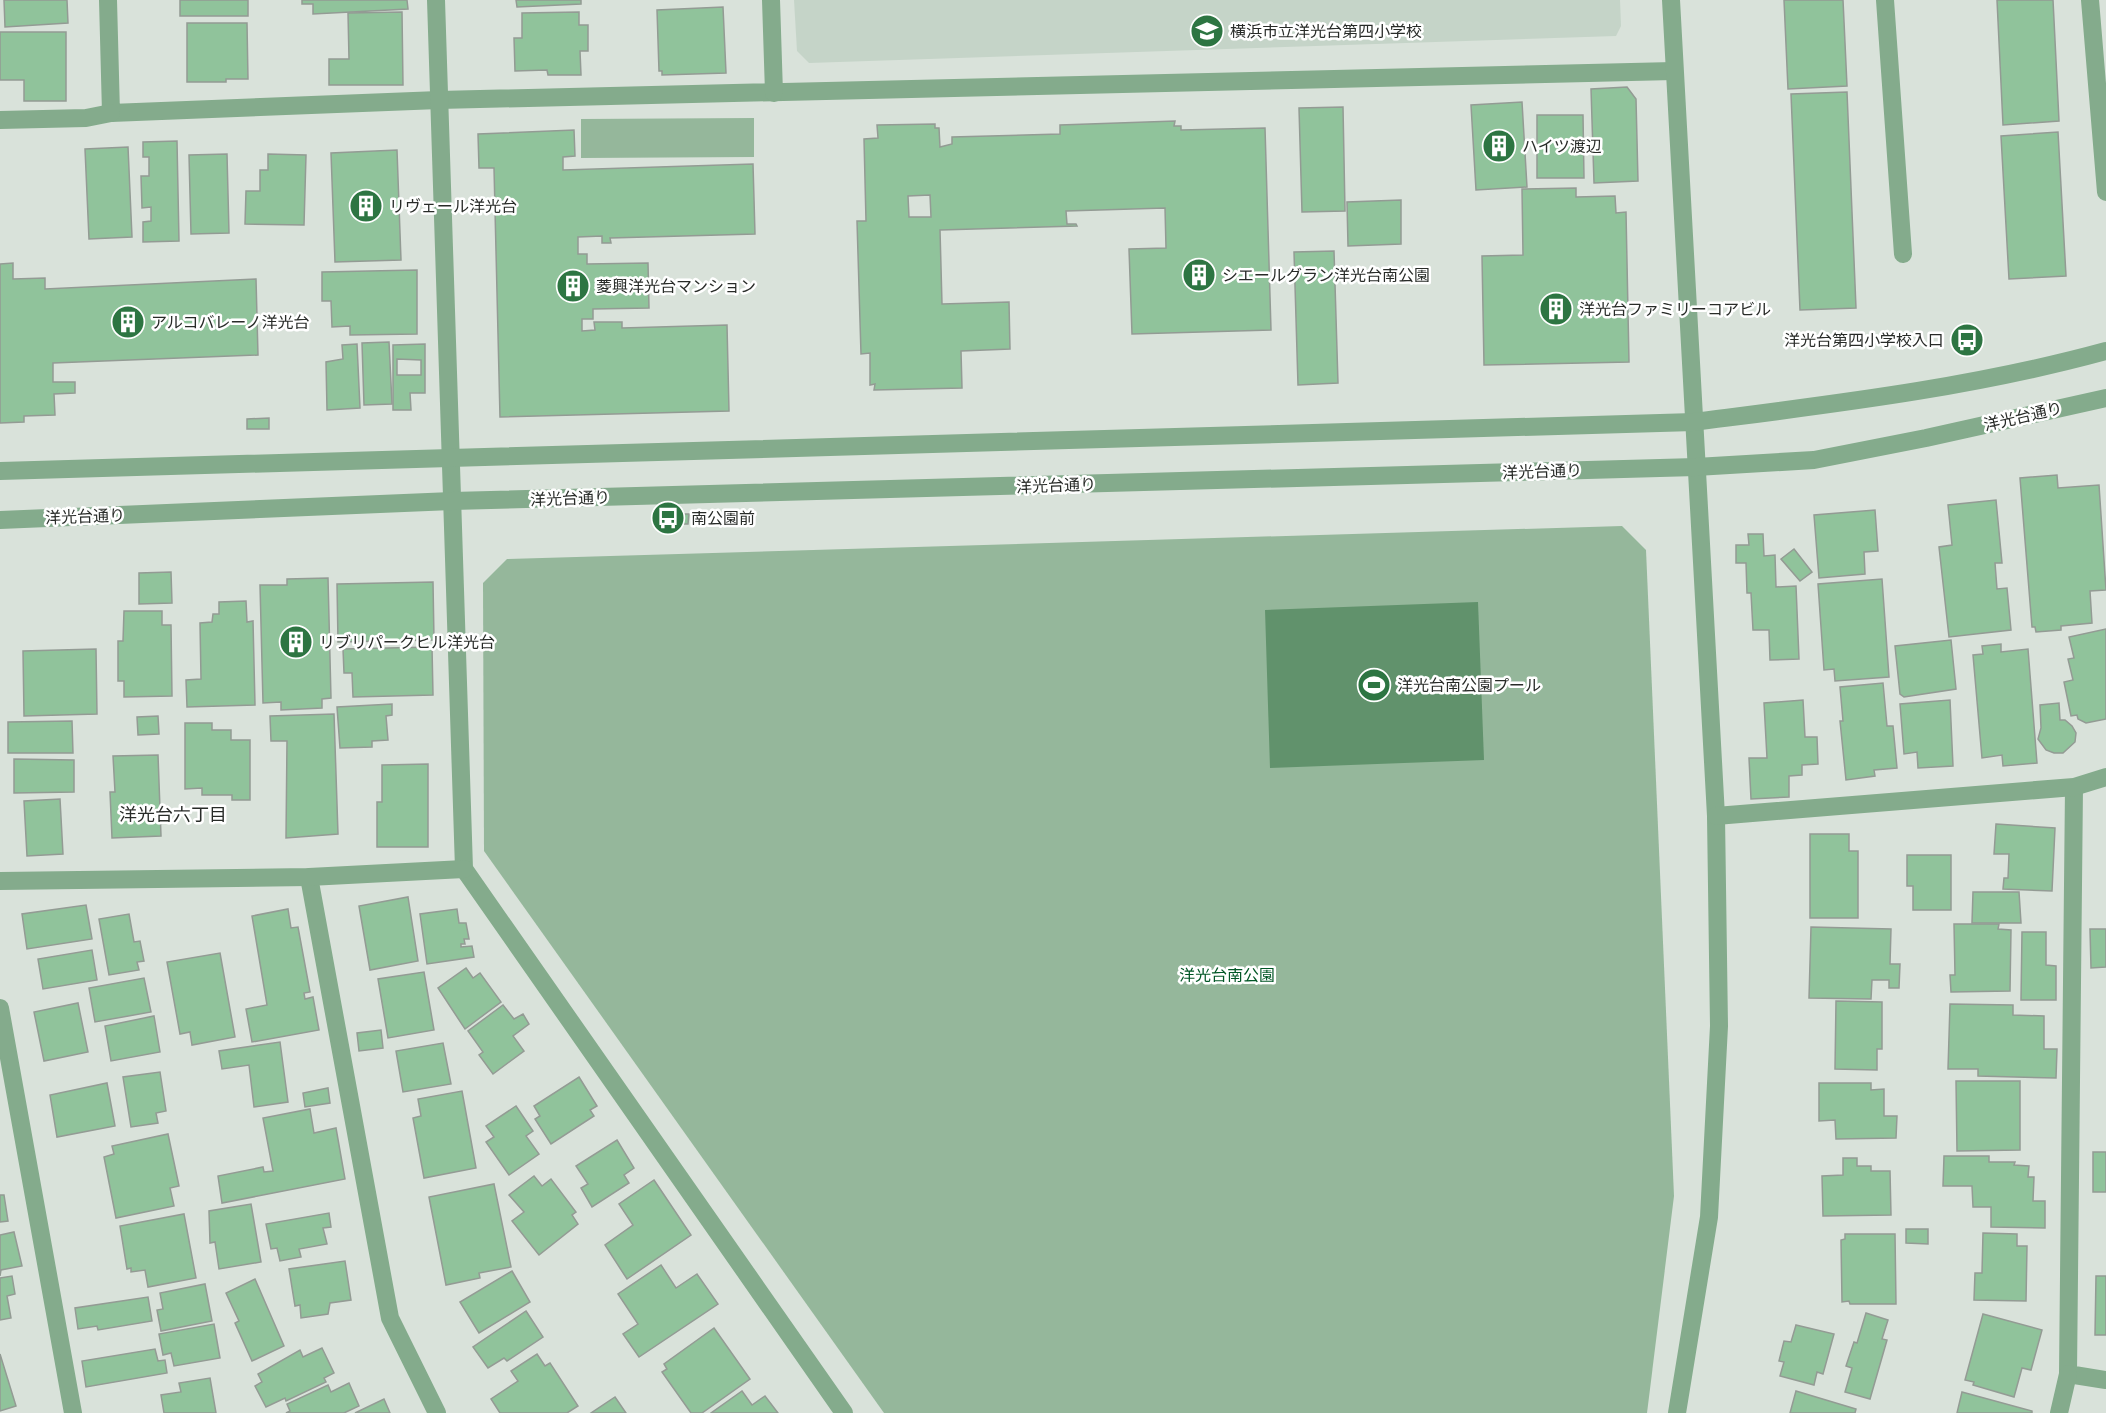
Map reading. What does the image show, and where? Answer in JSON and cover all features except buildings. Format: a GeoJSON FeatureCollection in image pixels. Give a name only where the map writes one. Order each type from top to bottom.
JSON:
{"type":"FeatureCollection","features":[{"type":"Feature","properties":{"kind":"street"},"geometry":{"type":"LineString","coordinates":[[108,0],[111,113]]}},
{"type":"Feature","properties":{"kind":"street"},"geometry":{"type":"LineString","coordinates":[[436,0],[464,869],[844,1413]]}},
{"type":"Feature","properties":{"kind":"street"},"geometry":{"type":"LineString","coordinates":[[771,0],[774,93]]}},
{"type":"Feature","properties":{"kind":"street"},"geometry":{"type":"LineString","coordinates":[[1671,0],[1716,816],[1719,1026],[1709,1217],[1677,1413]]}},
{"type":"Feature","properties":{"kind":"street"},"geometry":{"type":"LineString","coordinates":[[1885,0],[1903,254]]}},
{"type":"Feature","properties":{"kind":"street"},"geometry":{"type":"LineString","coordinates":[[2090,0],[2106,192]]}},
{"type":"Feature","properties":{"kind":"street"},"geometry":{"type":"LineString","coordinates":[[0,120],[86,118],[111,113],[439,100],[1674,70]]}},
{"type":"Feature","properties":{"kind":"street"},"geometry":{"type":"LineString","coordinates":[[0,471],[1694,422],[1936,389],[2042,368],[2106,351]]}},
{"type":"Feature","properties":{"kind":"street","name":"洋光台通り"},"geometry":{"type":"LineString","coordinates":[[0,519],[453,501],[1696,467],[1814,460],[2106,398]]}},
{"type":"Feature","properties":{"kind":"street"},"geometry":{"type":"LineString","coordinates":[[1716,816],[2074,787],[2106,777]]}},
{"type":"Feature","properties":{"kind":"street"},"geometry":{"type":"LineString","coordinates":[[2058,1413],[2068,1374],[2074,787]]}},
{"type":"Feature","properties":{"kind":"street"},"geometry":{"type":"LineString","coordinates":[[0,881],[309,878],[464,869]]}},
{"type":"Feature","properties":{"kind":"street"},"geometry":{"type":"LineString","coordinates":[[309,878],[390,1318],[437,1413]]}},
{"type":"Feature","properties":{"kind":"street"},"geometry":{"type":"LineString","coordinates":[[0,1008],[73,1413]]}},
{"type":"Feature","properties":{"kind":"street"},"geometry":{"type":"LineString","coordinates":[[2068,1374],[2106,1380]]}},
{"type":"Feature","properties":{"kind":"shaded area","name":"横浜市立洋光台第四小学校"},"geometry":{"type":"Polygon","coordinates":[[[794,0],[1620,0],[1621,26],[1616,36],[809,63],[797,51],[794,0]]]}},
{"type":"Feature","properties":{"kind":"shaded area","name":"洋光台南公園プール"},"geometry":{"type":"Polygon","coordinates":[[[1478,602],[1484,760],[1270,768],[1265,610],[1478,602]]]}},
{"type":"Feature","properties":{"kind":"green space"},"geometry":{"type":"Polygon","coordinates":[[[754,118],[754,157],[581,158],[581,119],[754,118]]]}},
{"type":"Feature","properties":{"kind":"green space","name":"洋光台南公園"},"geometry":{"type":"Polygon","coordinates":[[[1622,526],[1646,550],[1674,1196],[1647,1413],[884,1413],[484,851],[483,583],[507,559],[1622,526]]]}},
{"type":"Feature","properties":{"kind":"place","name":"横浜市立洋光台第四小学校"},"geometry":{"type":"Point","coordinates":[1207,31]}},
{"type":"Feature","properties":{"kind":"place","name":"ハイツ渡辺"},"geometry":{"type":"Point","coordinates":[1499,146]}},
{"type":"Feature","properties":{"kind":"place","name":"リヴェール洋光台"},"geometry":{"type":"Point","coordinates":[366,206]}},
{"type":"Feature","properties":{"kind":"place","name":"シエールグラン洋光台南公園"},"geometry":{"type":"Point","coordinates":[1199,275]}},
{"type":"Feature","properties":{"kind":"place","name":"菱興洋光台マンション"},"geometry":{"type":"Point","coordinates":[573,286]}},
{"type":"Feature","properties":{"kind":"place","name":"洋光台ファミリーコアビル"},"geometry":{"type":"Point","coordinates":[1556,309]}},
{"type":"Feature","properties":{"kind":"place","name":"アルコバレーノ洋光台"},"geometry":{"type":"Point","coordinates":[128,322]}},
{"type":"Feature","properties":{"kind":"place","name":"洋光台第四小学校入口"},"geometry":{"type":"Point","coordinates":[1967,340]}},
{"type":"Feature","properties":{"kind":"place","name":"南公園前"},"geometry":{"type":"Point","coordinates":[668,518]}},
{"type":"Feature","properties":{"kind":"place","name":"リブリパークヒル洋光台"},"geometry":{"type":"Point","coordinates":[296,642]}},
{"type":"Feature","properties":{"kind":"place","name":"洋光台南公園プール"},"geometry":{"type":"Point","coordinates":[1374,685]}},
{"type":"Feature","properties":{"kind":"district","name":"洋光台六丁目"},"geometry":{"type":"Point","coordinates":[173,815]}}]}
